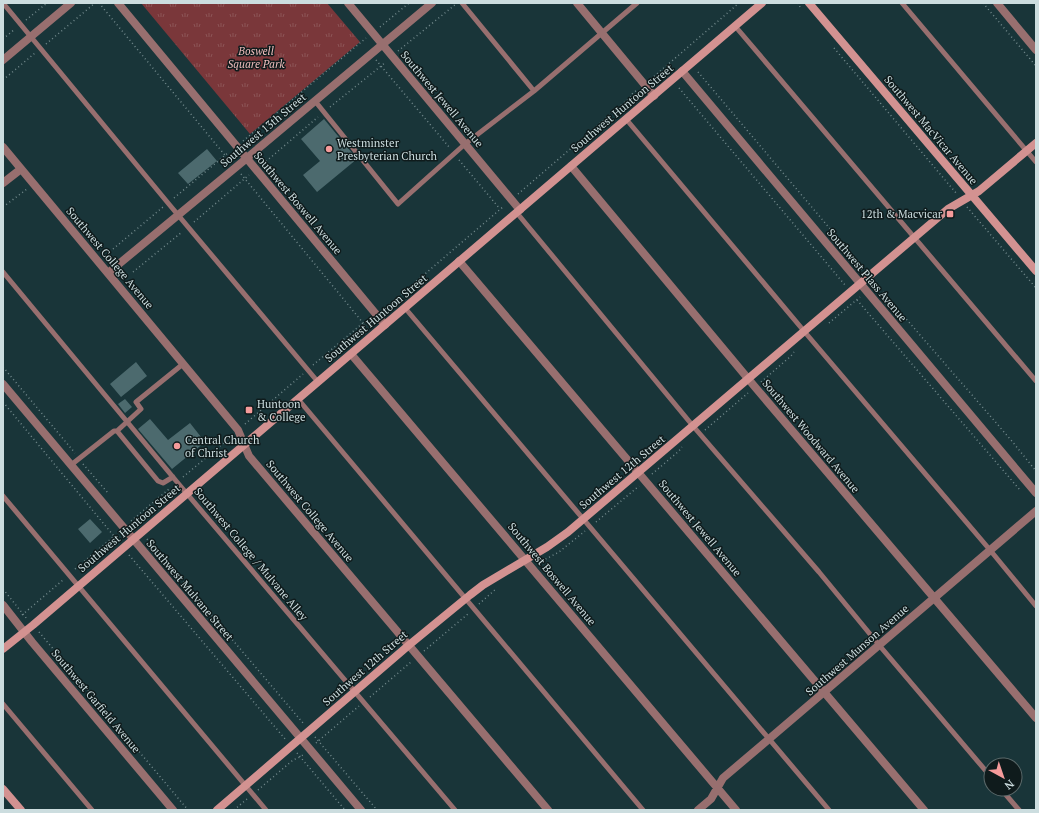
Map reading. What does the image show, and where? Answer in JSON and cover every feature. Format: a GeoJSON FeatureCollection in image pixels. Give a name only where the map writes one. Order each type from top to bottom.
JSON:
{"type":"FeatureCollection","features":[{"type":"Feature","properties":{"kind":"main road","name":"Southwest Huntoon Street"},"geometry":{"type":"LineString","coordinates":[[3,649],[762,3]]}},
{"type":"Feature","properties":{"kind":"main road","name":"Southwest MacVicar Avenue"},"geometry":{"type":"LineString","coordinates":[[809,3],[1036,271]]}},
{"type":"Feature","properties":{"kind":"main road","name":"Southwest 12th Street"},"geometry":{"type":"LineString","coordinates":[[217,810],[465,598],[483,585],[558,539],[584,519],[948,209],[980,191],[1036,143]]}},
{"type":"Feature","properties":{"kind":"main road"},"geometry":{"type":"LineString","coordinates":[[3,789],[19,809]]}},
{"type":"Feature","properties":{"kind":"street"},"geometry":{"type":"LineString","coordinates":[[3,60],[71,3]]}},
{"type":"Feature","properties":{"kind":"street","name":"Southwest Boswell Avenue"},"geometry":{"type":"LineString","coordinates":[[118,3],[385,325]]}},
{"type":"Feature","properties":{"kind":"street","name":"Southwest Jewell Avenue"},"geometry":{"type":"LineString","coordinates":[[348,3],[512,200],[518,211]]}},
{"type":"Feature","properties":{"kind":"street","name":"Southwest 13th Street"},"geometry":{"type":"LineString","coordinates":[[108,273],[432,3]]}},
{"type":"Feature","properties":{"kind":"street"},"geometry":{"type":"LineString","coordinates":[[577,3],[654,96]]}},
{"type":"Feature","properties":{"kind":"street"},"geometry":{"type":"LineString","coordinates":[[997,3],[1036,50]]}},
{"type":"Feature","properties":{"kind":"street","name":"Southwest Plass Avenue"},"geometry":{"type":"LineString","coordinates":[[682,71],[1036,493]]}},
{"type":"Feature","properties":{"kind":"street","name":"Southwest College Avenue"},"geometry":{"type":"LineString","coordinates":[[3,147],[238,430],[249,456],[548,810]]}},
{"type":"Feature","properties":{"kind":"street","name":"Southwest Woodward Avenue"},"geometry":{"type":"LineString","coordinates":[[571,166],[748,379],[1036,718]]}},
{"type":"Feature","properties":{"kind":"street"},"geometry":{"type":"LineString","coordinates":[[3,183],[21,169]]}},
{"type":"Feature","properties":{"kind":"street","name":"Southwest Jewell Avenue"},"geometry":{"type":"LineString","coordinates":[[459,261],[924,810]]}},
{"type":"Feature","properties":{"kind":"street","name":"Southwest Boswell Avenue"},"geometry":{"type":"LineString","coordinates":[[351,354],[736,810]]}},
{"type":"Feature","properties":{"kind":"street","name":"Southwest Mulvane Street"},"geometry":{"type":"LineString","coordinates":[[3,384],[361,810]]}},
{"type":"Feature","properties":{"kind":"street","name":"Southwest Munson Avenue"},"geometry":{"type":"LineString","coordinates":[[698,810],[711,798],[723,778],[1036,511]]}},
{"type":"Feature","properties":{"kind":"street","name":"Southwest Garfield Avenue"},"geometry":{"type":"LineString","coordinates":[[3,605],[174,810]]}},
{"type":"Feature","properties":{"kind":"lane"},"geometry":{"type":"LineString","coordinates":[[3,3],[318,382]]}},
{"type":"Feature","properties":{"kind":"lane"},"geometry":{"type":"LineString","coordinates":[[462,3],[534,91]]}},
{"type":"Feature","properties":{"kind":"lane"},"geometry":{"type":"LineString","coordinates":[[315,101],[398,204],[465,144],[534,91],[637,3]]}},
{"type":"Feature","properties":{"kind":"lane"},"geometry":{"type":"LineString","coordinates":[[902,3],[1036,162]]}},
{"type":"Feature","properties":{"kind":"lane"},"geometry":{"type":"LineString","coordinates":[[735,26],[1036,381]]}},
{"type":"Feature","properties":{"kind":"lane"},"geometry":{"type":"LineString","coordinates":[[626,119],[1036,606]]}},
{"type":"Feature","properties":{"kind":"lane"},"geometry":{"type":"LineString","coordinates":[[518,211],[693,426],[819,572],[879,646],[983,768]]}},
{"type":"Feature","properties":{"kind":"lane","name":"Southwest College / Mulvane Alley"},"geometry":{"type":"LineString","coordinates":[[3,272],[173,477],[456,810]]}},
{"type":"Feature","properties":{"kind":"lane"},"geometry":{"type":"LineString","coordinates":[[405,308],[829,810]]}},
{"type":"Feature","properties":{"kind":"lane"},"geometry":{"type":"LineString","coordinates":[[71,465],[114,431],[117,431],[141,409],[136,402],[183,364]]}},
{"type":"Feature","properties":{"kind":"lane"},"geometry":{"type":"LineString","coordinates":[[298,399],[643,810]]}},
{"type":"Feature","properties":{"kind":"lane"},"geometry":{"type":"LineString","coordinates":[[117,431],[158,481],[163,484],[173,477]]}},
{"type":"Feature","properties":{"kind":"lane"},"geometry":{"type":"LineString","coordinates":[[3,496],[266,810]]}},
{"type":"Feature","properties":{"kind":"lane"},"geometry":{"type":"LineString","coordinates":[[3,704],[92,810]]}},
{"type":"Feature","properties":{"kind":"lane"},"geometry":{"type":"LineString","coordinates":[[1008,797],[1019,810]]}},
{"type":"Feature","properties":{"kind":"path"},"geometry":{"type":"LineString","coordinates":[[3,80],[95,3]]}},
{"type":"Feature","properties":{"kind":"path"},"geometry":{"type":"LineString","coordinates":[[113,249],[410,3]]}},
{"type":"Feature","properties":{"kind":"path"},"geometry":{"type":"LineString","coordinates":[[133,272],[457,3]]}},
{"type":"Feature","properties":{"kind":"path"},"geometry":{"type":"LineString","coordinates":[[238,430],[512,200],[739,3]]}},
{"type":"Feature","properties":{"kind":"path"},"geometry":{"type":"LineString","coordinates":[[797,3],[802,9]]}},
{"type":"Feature","properties":{"kind":"path"},"geometry":{"type":"LineString","coordinates":[[983,3],[1036,66]]}},
{"type":"Feature","properties":{"kind":"path"},"geometry":{"type":"LineString","coordinates":[[832,45],[1036,288]]}},
{"type":"Feature","properties":{"kind":"path"},"geometry":{"type":"LineString","coordinates":[[371,54],[500,209]]}},
{"type":"Feature","properties":{"kind":"path"},"geometry":{"type":"LineString","coordinates":[[3,207],[33,184]]}},
{"type":"Feature","properties":{"kind":"path"},"geometry":{"type":"LineString","coordinates":[[3,367],[107,493]]}},
{"type":"Feature","properties":{"kind":"path"},"geometry":{"type":"LineString","coordinates":[[3,402],[345,810]]}},
{"type":"Feature","properties":{"kind":"path"},"geometry":{"type":"LineString","coordinates":[[141,532],[377,810]]}},
{"type":"Feature","properties":{"kind":"path"},"geometry":{"type":"LineString","coordinates":[[3,590],[188,810]]}},
{"type":"Feature","properties":{"kind":"green space","name":"Boswell Square Park"},"geometry":{"type":"Polygon","coordinates":[[[141,3],[327,3],[360,42],[250,134],[141,3]]]}},
{"type":"Feature","properties":{"kind":"building","name":"Westminster Presbyterian Church"},"geometry":{"type":"Polygon","coordinates":[[[324,119],[357,159],[317,192],[303,175],[320,161],[301,139],[324,119]]]}},
{"type":"Feature","properties":{"kind":"building"},"geometry":{"type":"Polygon","coordinates":[[[207,149],[217,161],[188,184],[178,173],[207,149]]]}},
{"type":"Feature","properties":{"kind":"building"},"geometry":{"type":"Polygon","coordinates":[[[136,362],[147,376],[121,397],[110,384],[136,362]]]}},
{"type":"Feature","properties":{"kind":"building"},"geometry":{"type":"Polygon","coordinates":[[[125,399],[132,407],[125,413],[118,404],[125,399]]]}},
{"type":"Feature","properties":{"kind":"building","name":"Central Church of Christ"},"geometry":{"type":"Polygon","coordinates":[[[150,419],[168,440],[190,423],[205,442],[172,469],[138,429],[150,419]]]}},
{"type":"Feature","properties":{"kind":"building"},"geometry":{"type":"Polygon","coordinates":[[[90,519],[102,532],[90,543],[78,529],[90,519]]]}},
{"type":"Feature","properties":{"kind":"place","name":"Westminster Presbyterian Church"},"geometry":{"type":"Point","coordinates":[329,149]}},
{"type":"Feature","properties":{"kind":"place","name":"12th & Macvicar"},"geometry":{"type":"Point","coordinates":[950,214]}},
{"type":"Feature","properties":{"kind":"place","name":"Huntoon & College"},"geometry":{"type":"Point","coordinates":[249,410]}},
{"type":"Feature","properties":{"kind":"place","name":"Central Church of Christ"},"geometry":{"type":"Point","coordinates":[177,446]}}]}
